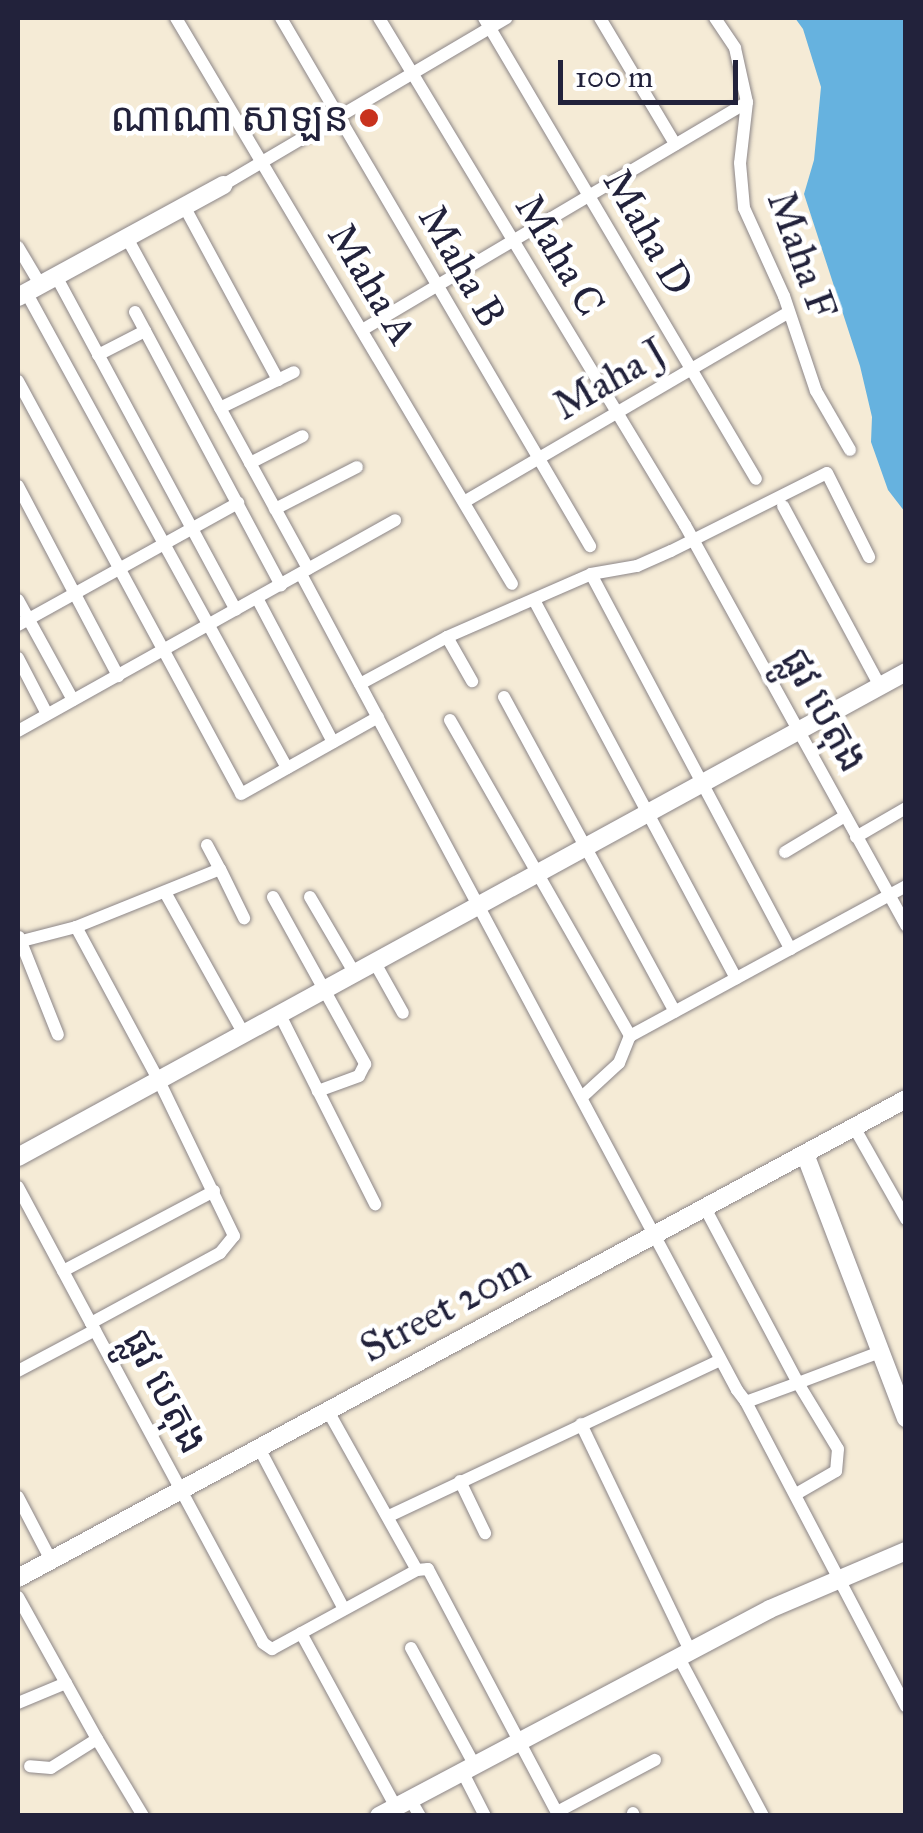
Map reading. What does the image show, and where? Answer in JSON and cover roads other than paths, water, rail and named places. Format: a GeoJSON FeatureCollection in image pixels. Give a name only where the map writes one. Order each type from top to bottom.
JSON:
{"type":"FeatureCollection","features":[{"type":"Feature","properties":{"kind":"street","name":"Maha A"},"geometry":{"type":"LineString","coordinates":[[176,18],[512,584]]}},
{"type":"Feature","properties":{"kind":"street","name":"Maha B"},"geometry":{"type":"LineString","coordinates":[[281,18],[590,546]]}},
{"type":"Feature","properties":{"kind":"street","name":"Maha C"},"geometry":{"type":"LineString","coordinates":[[380,18],[684,525]]}},
{"type":"Feature","properties":{"kind":"street"},"geometry":{"type":"LineString","coordinates":[[35,287],[263,163],[412,73],[487,22],[506,18]]}},
{"type":"Feature","properties":{"kind":"street"},"geometry":{"type":"LineString","coordinates":[[600,18],[676,144]]}},
{"type":"Feature","properties":{"kind":"street","name":"Maha F"},"geometry":{"type":"LineString","coordinates":[[715,18],[735,48],[746,102],[740,163],[744,208],[789,312],[816,391],[850,450]]}},
{"type":"Feature","properties":{"kind":"street","name":"Maha D"},"geometry":{"type":"LineString","coordinates":[[487,22],[756,480]]}},
{"type":"Feature","properties":{"kind":"street"},"geometry":{"type":"LineString","coordinates":[[362,330],[746,102]]}},
{"type":"Feature","properties":{"kind":"street"},"geometry":{"type":"LineString","coordinates":[[184,206],[278,380]]}},
{"type":"Feature","properties":{"kind":"street"},"geometry":{"type":"LineString","coordinates":[[126,238],[275,509],[360,684],[720,1360],[796,1494],[906,1707]]}},
{"type":"Feature","properties":{"kind":"street"},"geometry":{"type":"LineString","coordinates":[[18,247],[163,541],[287,768]]}},
{"type":"Feature","properties":{"kind":"street"},"geometry":{"type":"LineString","coordinates":[[35,287],[98,355],[236,610]]}},
{"type":"Feature","properties":{"kind":"street"},"geometry":{"type":"LineString","coordinates":[[134,312],[282,585]]}},
{"type":"Feature","properties":{"kind":"street","name":"Maha J"},"geometry":{"type":"LineString","coordinates":[[464,502],[789,312]]}},
{"type":"Feature","properties":{"kind":"street"},"geometry":{"type":"LineString","coordinates":[[98,355],[146,332]]}},
{"type":"Feature","properties":{"kind":"street"},"geometry":{"type":"LineString","coordinates":[[220,408],[294,372]]}},
{"type":"Feature","properties":{"kind":"street"},"geometry":{"type":"LineString","coordinates":[[18,381],[241,794],[378,717]]}},
{"type":"Feature","properties":{"kind":"street"},"geometry":{"type":"LineString","coordinates":[[250,464],[304,436]]}},
{"type":"Feature","properties":{"kind":"street"},"geometry":{"type":"LineString","coordinates":[[275,509],[356,468]]}},
{"type":"Feature","properties":{"kind":"street"},"geometry":{"type":"LineString","coordinates":[[360,684],[447,637],[591,574],[637,566],[826,474],[869,556]]}},
{"type":"Feature","properties":{"kind":"street"},"geometry":{"type":"LineString","coordinates":[[18,486],[118,676]]}},
{"type":"Feature","properties":{"kind":"street"},"geometry":{"type":"LineString","coordinates":[[22,622],[238,503]]}},
{"type":"Feature","properties":{"kind":"street"},"geometry":{"type":"LineString","coordinates":[[783,506],[880,686]]}},
{"type":"Feature","properties":{"kind":"street"},"geometry":{"type":"LineString","coordinates":[[18,524],[33,515]]}},
{"type":"Feature","properties":{"kind":"street"},"geometry":{"type":"LineString","coordinates":[[18,731],[395,520]]}},
{"type":"Feature","properties":{"kind":"street","name":"ផ្លូវ បេតុង"},"geometry":{"type":"LineString","coordinates":[[684,525],[906,926]]}},
{"type":"Feature","properties":{"kind":"street"},"geometry":{"type":"LineString","coordinates":[[591,574],[790,950]]}},
{"type":"Feature","properties":{"kind":"street"},"geometry":{"type":"LineString","coordinates":[[257,598],[333,742]]}},
{"type":"Feature","properties":{"kind":"street"},"geometry":{"type":"LineString","coordinates":[[18,600],[22,622],[73,700]]}},
{"type":"Feature","properties":{"kind":"street"},"geometry":{"type":"LineString","coordinates":[[534,600],[736,979]]}},
{"type":"Feature","properties":{"kind":"street"},"geometry":{"type":"LineString","coordinates":[[447,637],[472,681]]}},
{"type":"Feature","properties":{"kind":"street"},"geometry":{"type":"LineString","coordinates":[[18,658],[48,714]]}},
{"type":"Feature","properties":{"kind":"street"},"geometry":{"type":"LineString","coordinates":[[18,1158],[906,672]]}},
{"type":"Feature","properties":{"kind":"street"},"geometry":{"type":"LineString","coordinates":[[504,697],[675,1012]]}},
{"type":"Feature","properties":{"kind":"street"},"geometry":{"type":"LineString","coordinates":[[450,720],[630,1036],[628,1050],[608,1078],[582,1097]]}},
{"type":"Feature","properties":{"kind":"street"},"geometry":{"type":"LineString","coordinates":[[856,837],[906,808]]}},
{"type":"Feature","properties":{"kind":"street"},"geometry":{"type":"LineString","coordinates":[[785,852],[845,816]]}},
{"type":"Feature","properties":{"kind":"street"},"geometry":{"type":"LineString","coordinates":[[208,845],[244,918]]}},
{"type":"Feature","properties":{"kind":"street"},"geometry":{"type":"LineString","coordinates":[[58,1035],[18,939],[76,928],[220,869]]}},
{"type":"Feature","properties":{"kind":"street"},"geometry":{"type":"LineString","coordinates":[[630,1036],[906,886]]}},
{"type":"Feature","properties":{"kind":"street"},"geometry":{"type":"LineString","coordinates":[[166,894],[244,1034]]}},
{"type":"Feature","properties":{"kind":"street"},"geometry":{"type":"LineString","coordinates":[[310,896],[355,974]]}},
{"type":"Feature","properties":{"kind":"street"},"geometry":{"type":"LineString","coordinates":[[273,897],[363,1058],[365,1070],[318,1091]]}},
{"type":"Feature","properties":{"kind":"street"},"geometry":{"type":"LineString","coordinates":[[18,1371],[220,1252],[234,1236],[159,1081],[76,928]]}},
{"type":"Feature","properties":{"kind":"street"},"geometry":{"type":"LineString","coordinates":[[375,963],[403,1013]]}},
{"type":"Feature","properties":{"kind":"street"},"geometry":{"type":"LineString","coordinates":[[280,1015],[375,1204]]}},
{"type":"Feature","properties":{"kind":"street","name":"Street 20m"},"geometry":{"type":"LineString","coordinates":[[18,1578],[906,1099]]}},
{"type":"Feature","properties":{"kind":"street"},"geometry":{"type":"LineString","coordinates":[[854,1127],[906,1220]]}},
{"type":"Feature","properties":{"kind":"street"},"geometry":{"type":"LineString","coordinates":[[805,1154],[906,1418]]}},
{"type":"Feature","properties":{"kind":"street","name":"ផ្លូវ បេតុង"},"geometry":{"type":"LineString","coordinates":[[18,1187],[262,1643],[272,1648],[301,1633]]}},
{"type":"Feature","properties":{"kind":"street"},"geometry":{"type":"LineString","coordinates":[[63,1271],[214,1191]]}},
{"type":"Feature","properties":{"kind":"street"},"geometry":{"type":"LineString","coordinates":[[704,1208],[798,1383],[838,1448],[836,1471],[796,1494]]}},
{"type":"Feature","properties":{"kind":"street"},"geometry":{"type":"LineString","coordinates":[[746,1402],[880,1352]]}},
{"type":"Feature","properties":{"kind":"street"},"geometry":{"type":"LineString","coordinates":[[389,1516],[720,1360]]}},
{"type":"Feature","properties":{"kind":"street"},"geometry":{"type":"LineString","coordinates":[[328,1411],[417,1570]]}},
{"type":"Feature","properties":{"kind":"street"},"geometry":{"type":"LineString","coordinates":[[581,1424],[684,1653],[763,1816]]}},
{"type":"Feature","properties":{"kind":"street","name":"ផ្លូវ បេតុង"},"geometry":{"type":"LineString","coordinates":[[260,1448],[344,1609]]}},
{"type":"Feature","properties":{"kind":"street"},"geometry":{"type":"LineString","coordinates":[[460,1481],[485,1533]]}},
{"type":"Feature","properties":{"kind":"street"},"geometry":{"type":"LineString","coordinates":[[18,1497],[51,1560]]}},
{"type":"Feature","properties":{"kind":"street"},"geometry":{"type":"LineString","coordinates":[[655,1760],[558,1814],[519,1740],[428,1569],[417,1570],[301,1633],[401,1809],[468,1768],[519,1740],[684,1653],[838,1578],[906,1552]]}},
{"type":"Feature","properties":{"kind":"street"},"geometry":{"type":"LineString","coordinates":[[18,1598],[143,1816]]}},
{"type":"Feature","properties":{"kind":"street"},"geometry":{"type":"LineString","coordinates":[[410,1648],[468,1768],[486,1816]]}},
{"type":"Feature","properties":{"kind":"street"},"geometry":{"type":"LineString","coordinates":[[18,1703],[66,1683]]}},
{"type":"Feature","properties":{"kind":"street"},"geometry":{"type":"LineString","coordinates":[[30,1766],[50,1768],[96,1739]]}},
{"type":"Feature","properties":{"kind":"water"},"geometry":{"type":"Polygon","coordinates":[[[795,18],[905,18],[905,512],[888,490],[871,442],[872,417],[860,366],[804,194],[814,160],[821,87],[803,29],[795,18]]]}},
{"type":"Feature","properties":{"kind":"place","name":"ណាណា សាឡន"},"geometry":{"type":"Point","coordinates":[369,118]}}]}
